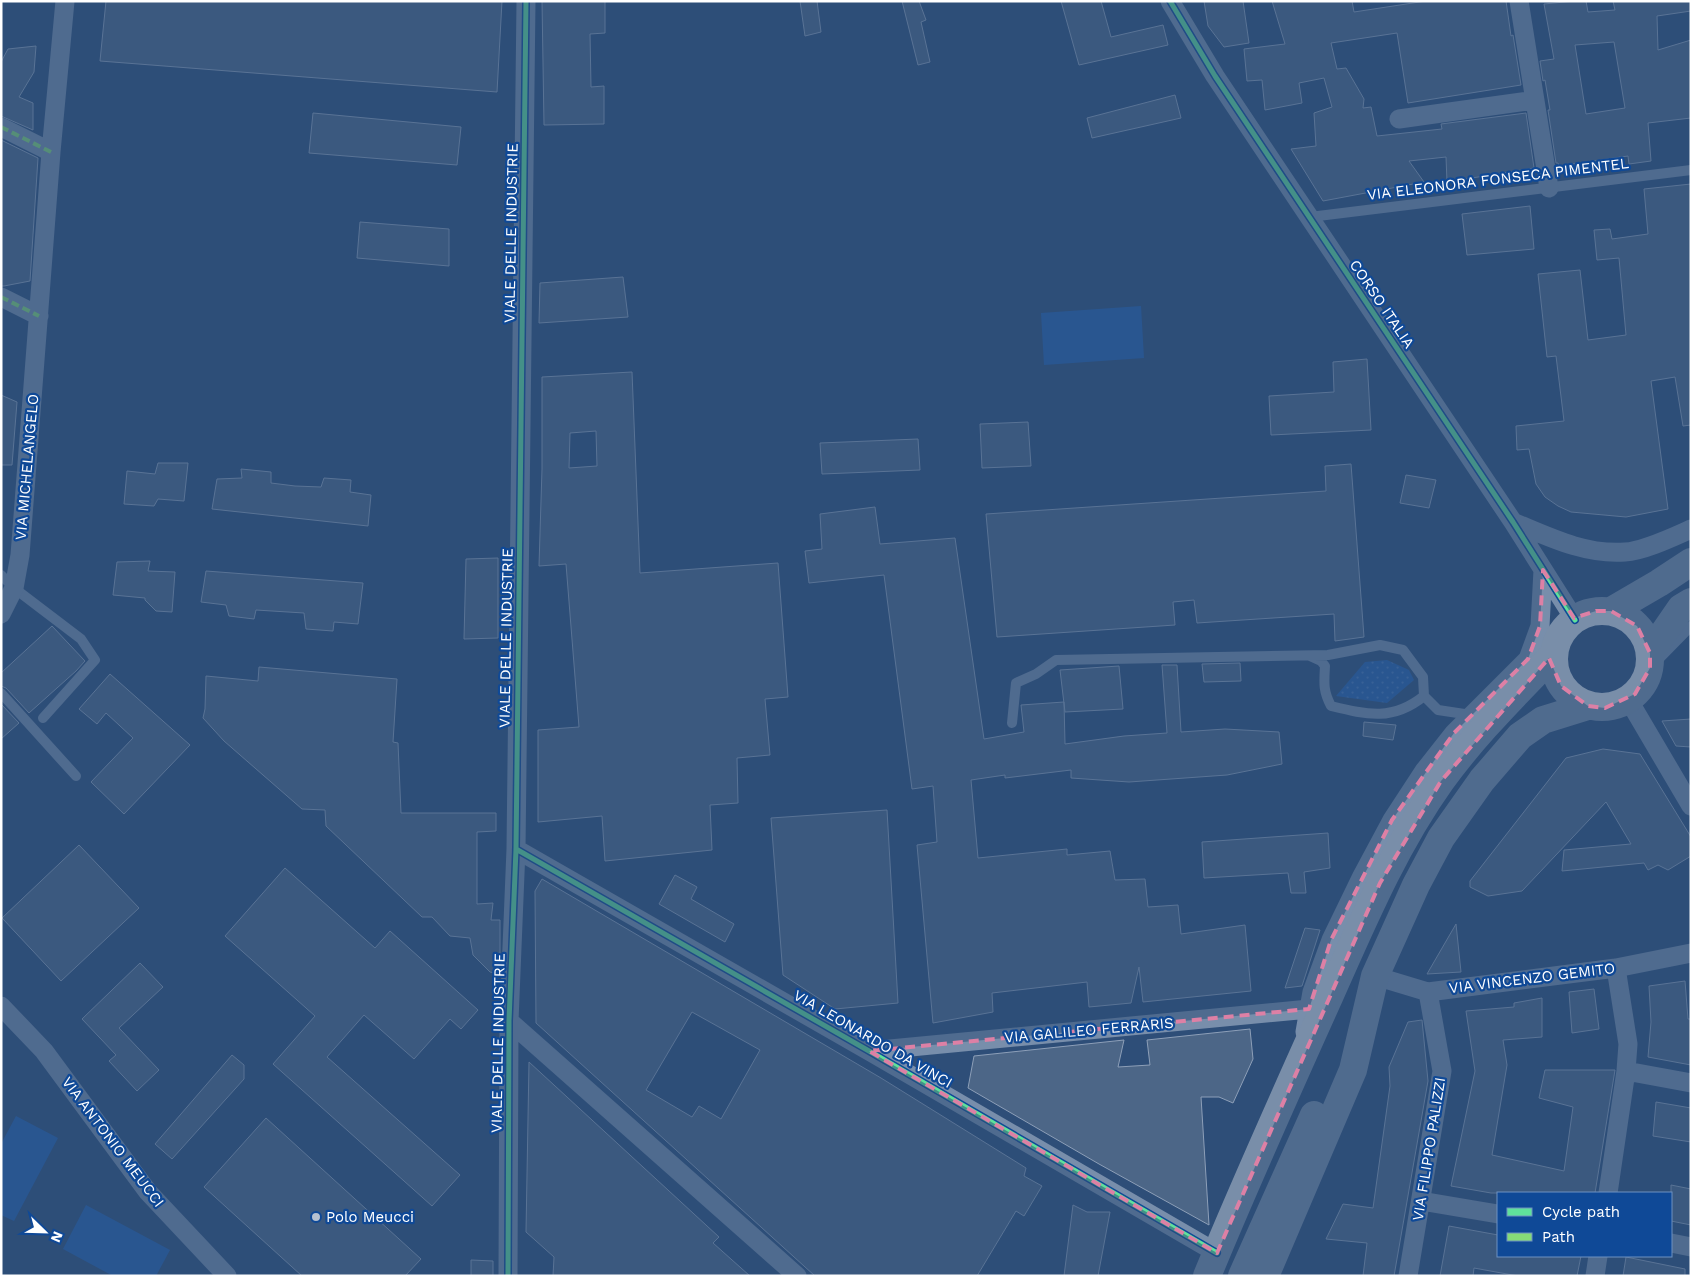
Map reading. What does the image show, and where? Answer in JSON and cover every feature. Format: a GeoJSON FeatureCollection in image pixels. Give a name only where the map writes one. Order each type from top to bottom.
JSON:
{"type":"FeatureCollection","features":[{"type":"Feature","properties":{"kind":"highway"},"geometry":{"type":"LineString","coordinates":[[1611,611],[1659,584],[1691,562]]}},
{"type":"Feature","properties":{"kind":"highway"},"geometry":{"type":"LineString","coordinates":[[1650,660],[1646,638],[1637,626],[1625,616],[1611,611],[1596,611],[1581,615],[1569,624],[1558,637],[1554,654],[1554,670],[1561,686],[1573,698],[1588,706],[1605,708],[1621,704],[1635,694],[1644,682],[1650,660],[1681,608],[1691,602]]}},
{"type":"Feature","properties":{"kind":"highway"},"geometry":{"type":"LineString","coordinates":[[1212,1264],[1380,883],[1411,827],[1441,781],[1469,745],[1554,654]]}},
{"type":"Feature","properties":{"kind":"highway"},"geometry":{"type":"LineString","coordinates":[[1242,1276],[1416,885],[1441,838],[1482,780],[1520,736],[1543,720],[1588,706]]}},
{"type":"Feature","properties":{"kind":"highway"},"geometry":{"type":"LineString","coordinates":[[1265,1276],[1353,1070],[1375,976]]}},
{"type":"Feature","properties":{"kind":"street","name":"VIA MICHELANGELO"},"geometry":{"type":"LineString","coordinates":[[1,614],[8,582],[20,556],[51,152],[65,1]]}},
{"type":"Feature","properties":{"kind":"street","name":"VIALE DELLE INDUSTRIE"},"geometry":{"type":"LineString","coordinates":[[508,1276],[509,1021],[516,849],[526,1]]}},
{"type":"Feature","properties":{"kind":"street","name":"CORSO ITALIA"},"geometry":{"type":"LineString","coordinates":[[1170,1],[1215,76],[1513,522],[1575,620]]}},
{"type":"Feature","properties":{"kind":"street"},"geometry":{"type":"LineString","coordinates":[[1519,1],[1549,188]]}},
{"type":"Feature","properties":{"kind":"street"},"geometry":{"type":"LineString","coordinates":[[1398,119],[1535,100]]}},
{"type":"Feature","properties":{"kind":"street"},"geometry":{"type":"LineString","coordinates":[[1,126],[51,152]]}},
{"type":"Feature","properties":{"kind":"street"},"geometry":{"type":"LineString","coordinates":[[1,297],[39,316]]}},
{"type":"Feature","properties":{"kind":"street"},"geometry":{"type":"LineString","coordinates":[[1513,522],[1582,549],[1626,552],[1663,542],[1691,529]]}},
{"type":"Feature","properties":{"kind":"street"},"geometry":{"type":"LineString","coordinates":[[1301,1059],[1312,992],[1331,940],[1362,876],[1388,828],[1424,771],[1454,733],[1528,659],[1540,626],[1543,570]]}},
{"type":"Feature","properties":{"kind":"street"},"geometry":{"type":"LineString","coordinates":[[1628,699],[1690,803]]}},
{"type":"Feature","properties":{"kind":"street","name":"VIA LEONARDO DA VINCI"},"geometry":{"type":"LineString","coordinates":[[516,849],[869,1051],[1212,1264]]}},
{"type":"Feature","properties":{"kind":"street","name":"VIA VINCENZO GEMITO"},"geometry":{"type":"LineString","coordinates":[[1375,976],[1428,992],[1616,968],[1691,953]]}},
{"type":"Feature","properties":{"kind":"street"},"geometry":{"type":"LineString","coordinates":[[1608,1192],[1626,1071],[1628,1044],[1616,968]]}},
{"type":"Feature","properties":{"kind":"street","name":"VIA FILIPPO PALIZZI"},"geometry":{"type":"LineString","coordinates":[[1408,1276],[1442,1071],[1428,992]]}},
{"type":"Feature","properties":{"kind":"street","name":"VIA ANTONIO MEUCCI"},"geometry":{"type":"LineString","coordinates":[[1,1006],[44,1050],[148,1192],[227,1276]]}},
{"type":"Feature","properties":{"kind":"street","name":"VIA GALILEO FERRARIS"},"geometry":{"type":"LineString","coordinates":[[869,1051],[1309,1009]]}},
{"type":"Feature","properties":{"kind":"street"},"geometry":{"type":"LineString","coordinates":[[509,1021],[797,1276]]}},
{"type":"Feature","properties":{"kind":"street"},"geometry":{"type":"LineString","coordinates":[[1626,1071],[1691,1082]]}},
{"type":"Feature","properties":{"kind":"street"},"geometry":{"type":"LineString","coordinates":[[1421,1201],[1497,1214]]}},
{"type":"Feature","properties":{"kind":"street"},"geometry":{"type":"LineString","coordinates":[[1672,1243],[1691,1247]]}},
{"type":"Feature","properties":{"kind":"street"},"geometry":{"type":"LineString","coordinates":[[1595,1276],[1598,1257]]}},
{"type":"Feature","properties":{"kind":"lane","name":"VIA ELEONORA FONSECA PIMENTEL"},"geometry":{"type":"LineString","coordinates":[[1310,217],[1691,170]]}},
{"type":"Feature","properties":{"kind":"lane"},"geometry":{"type":"LineString","coordinates":[[8,582],[81,639],[95,660],[43,718]]}},
{"type":"Feature","properties":{"kind":"lane"},"geometry":{"type":"LineString","coordinates":[[1650,660],[1691,626]]}},
{"type":"Feature","properties":{"kind":"lane"},"geometry":{"type":"LineString","coordinates":[[1012,723],[1016,683],[1036,674],[1056,660],[1328,655],[1380,645],[1403,650],[1423,676],[1424,696],[1438,710],[1472,716]]}},
{"type":"Feature","properties":{"kind":"lane"},"geometry":{"type":"LineString","coordinates":[[1309,655],[1321,661],[1325,666],[1325,695],[1331,706],[1358,713],[1391,714],[1410,707],[1424,696]]}},
{"type":"Feature","properties":{"kind":"lane"},"geometry":{"type":"LineString","coordinates":[[1,693],[76,776]]}},
{"type":"Feature","properties":{"kind":"highlighted area"},"geometry":{"type":"Polygon","coordinates":[[[1543,570],[1574,618],[1596,611],[1611,611],[1637,626],[1650,653],[1650,668],[1635,694],[1605,708],[1588,706],[1561,686],[1549,658],[1441,781],[1380,883],[1217,1253],[869,1051],[1309,1009],[1331,940],[1392,820],[1454,733],[1528,659],[1540,626],[1543,570]]]}},
{"type":"Feature","properties":{"kind":"shaded area"},"geometry":{"type":"Polygon","coordinates":[[[1141,306],[1144,358],[1044,365],[1041,313],[1141,306]]]}},
{"type":"Feature","properties":{"kind":"shaded area"},"geometry":{"type":"Polygon","coordinates":[[[1387,660],[1409,670],[1414,680],[1387,703],[1336,696],[1365,662],[1387,660]]]}},
{"type":"Feature","properties":{"kind":"shaded area"},"geometry":{"type":"Polygon","coordinates":[[[16,1116],[58,1138],[14,1221],[1,1215],[1,1144],[16,1116]]]}},
{"type":"Feature","properties":{"kind":"shaded area"},"geometry":{"type":"Polygon","coordinates":[[[86,1205],[170,1250],[156,1276],[113,1276],[63,1249],[86,1205]]]}},
{"type":"Feature","properties":{"kind":"building"},"geometry":{"type":"Polygon","coordinates":[[[106,1],[502,1],[497,92],[100,61],[106,1]]]}},
{"type":"Feature","properties":{"kind":"building"},"geometry":{"type":"Polygon","coordinates":[[[542,1],[605,1],[605,33],[590,34],[591,87],[604,86],[604,124],[544,125],[542,1]]]}},
{"type":"Feature","properties":{"kind":"building"},"geometry":{"type":"Polygon","coordinates":[[[800,1],[817,1],[821,32],[805,36],[800,1]]]}},
{"type":"Feature","properties":{"kind":"building"},"geometry":{"type":"Polygon","coordinates":[[[902,1],[919,1],[926,20],[921,22],[930,62],[918,65],[902,1]]]}},
{"type":"Feature","properties":{"kind":"building"},"geometry":{"type":"Polygon","coordinates":[[[1061,1],[1101,1],[1111,37],[1163,25],[1168,45],[1079,65],[1061,1]]]}},
{"type":"Feature","properties":{"kind":"building"},"geometry":{"type":"Polygon","coordinates":[[[1204,1],[1243,1],[1249,43],[1224,47],[1208,26],[1204,1]]]}},
{"type":"Feature","properties":{"kind":"building"},"geometry":{"type":"Polygon","coordinates":[[[1272,1],[1352,1],[1354,12],[1426,1],[1506,1],[1521,85],[1408,103],[1397,33],[1331,43],[1337,69],[1346,68],[1364,99],[1363,108],[1371,107],[1377,136],[1442,129],[1441,124],[1526,113],[1534,168],[1447,182],[1446,157],[1409,161],[1424,182],[1323,201],[1291,149],[1316,146],[1314,113],[1332,107],[1324,78],[1299,83],[1302,103],[1265,110],[1262,80],[1247,81],[1244,49],[1285,44],[1272,1]]]}},
{"type":"Feature","properties":{"kind":"building"},"geometry":{"type":"Polygon","coordinates":[[[1586,1],[1588,12],[1615,10],[1613,1],[1691,1],[1691,11],[1657,16],[1658,50],[1691,40],[1691,118],[1648,123],[1651,161],[1629,164],[1628,156],[1559,166],[1556,163],[1548,110],[1550,110],[1540,61],[1554,59],[1544,4],[1586,1]],[[1614,42],[1575,45],[1586,114],[1625,108],[1614,42]]]}},
{"type":"Feature","properties":{"kind":"building"},"geometry":{"type":"Polygon","coordinates":[[[36,46],[34,72],[19,97],[33,103],[33,130],[1,116],[1,62],[8,49],[36,46]]]}},
{"type":"Feature","properties":{"kind":"building"},"geometry":{"type":"Polygon","coordinates":[[[1175,95],[1181,118],[1092,138],[1087,118],[1175,95]]]}},
{"type":"Feature","properties":{"kind":"building"},"geometry":{"type":"Polygon","coordinates":[[[313,113],[461,127],[457,165],[309,153],[313,113]]]}},
{"type":"Feature","properties":{"kind":"building"},"geometry":{"type":"Polygon","coordinates":[[[1,140],[38,158],[30,281],[4,286],[1,286],[1,140]]]}},
{"type":"Feature","properties":{"kind":"building"},"geometry":{"type":"Polygon","coordinates":[[[1691,184],[1691,425],[1683,426],[1675,377],[1651,381],[1668,509],[1626,517],[1571,512],[1545,497],[1536,484],[1529,449],[1517,450],[1516,426],[1564,421],[1556,356],[1547,357],[1538,274],[1580,270],[1588,340],[1626,335],[1619,258],[1597,260],[1594,230],[1610,229],[1612,239],[1648,234],[1644,189],[1691,184]]]}},
{"type":"Feature","properties":{"kind":"building"},"geometry":{"type":"Polygon","coordinates":[[[1530,206],[1534,249],[1467,255],[1462,214],[1530,206]]]}},
{"type":"Feature","properties":{"kind":"building"},"geometry":{"type":"Polygon","coordinates":[[[360,222],[449,229],[449,266],[357,258],[360,222]]]}},
{"type":"Feature","properties":{"kind":"building"},"geometry":{"type":"Polygon","coordinates":[[[623,277],[628,317],[539,323],[540,283],[623,277]]]}},
{"type":"Feature","properties":{"kind":"building"},"geometry":{"type":"Polygon","coordinates":[[[1367,359],[1371,430],[1271,435],[1269,396],[1334,392],[1333,362],[1367,359]]]}},
{"type":"Feature","properties":{"kind":"building"},"geometry":{"type":"Polygon","coordinates":[[[632,372],[640,573],[778,563],[788,697],[765,699],[770,755],[737,758],[738,803],[710,805],[712,850],[605,861],[602,816],[538,822],[538,730],[579,727],[566,564],[539,566],[542,377],[632,372]],[[596,431],[570,433],[569,468],[597,466],[596,431]]]}},
{"type":"Feature","properties":{"kind":"building"},"geometry":{"type":"Polygon","coordinates":[[[1,395],[17,402],[12,465],[1,465],[1,395]]]}},
{"type":"Feature","properties":{"kind":"building"},"geometry":{"type":"Polygon","coordinates":[[[1028,422],[1031,466],[982,468],[980,424],[1028,422]]]}},
{"type":"Feature","properties":{"kind":"building"},"geometry":{"type":"Polygon","coordinates":[[[918,439],[920,470],[822,474],[820,443],[918,439]]]}},
{"type":"Feature","properties":{"kind":"building"},"geometry":{"type":"Polygon","coordinates":[[[158,463],[188,463],[184,501],[158,499],[154,506],[124,504],[127,471],[155,474],[158,463]]]}},
{"type":"Feature","properties":{"kind":"building"},"geometry":{"type":"Polygon","coordinates":[[[1351,464],[1364,637],[1335,641],[1334,614],[1197,623],[1194,600],[1173,602],[1175,625],[997,637],[986,514],[1326,491],[1325,466],[1351,464]]]}},
{"type":"Feature","properties":{"kind":"building"},"geometry":{"type":"Polygon","coordinates":[[[241,469],[271,472],[271,483],[295,486],[321,487],[324,478],[351,480],[350,492],[371,495],[368,526],[212,509],[217,479],[242,478],[241,469]]]}},
{"type":"Feature","properties":{"kind":"building"},"geometry":{"type":"Polygon","coordinates":[[[1406,475],[1436,480],[1429,508],[1400,503],[1406,475]]]}},
{"type":"Feature","properties":{"kind":"building"},"geometry":{"type":"Polygon","coordinates":[[[875,507],[880,544],[955,538],[984,739],[1024,732],[1021,705],[1064,702],[1065,744],[1124,736],[1167,733],[1162,665],[1177,665],[1181,732],[1225,729],[1279,732],[1282,764],[1227,775],[1129,782],[1071,778],[1071,770],[1005,778],[1005,775],[971,780],[978,858],[1067,849],[1067,855],[1110,851],[1115,880],[1145,879],[1148,907],[1178,905],[1181,934],[1245,925],[1251,991],[1143,1002],[1139,967],[1131,1003],[1089,1007],[1087,982],[992,993],[993,1012],[933,1023],[917,845],[937,842],[933,786],[912,789],[884,575],[809,583],[805,551],[822,549],[820,514],[875,507]]]}},
{"type":"Feature","properties":{"kind":"building"},"geometry":{"type":"Polygon","coordinates":[[[498,558],[498,638],[464,639],[466,559],[498,558]]]}},
{"type":"Feature","properties":{"kind":"building"},"geometry":{"type":"Polygon","coordinates":[[[150,561],[148,571],[175,572],[172,612],[156,611],[145,598],[113,595],[117,562],[150,561]]]}},
{"type":"Feature","properties":{"kind":"building"},"geometry":{"type":"Polygon","coordinates":[[[206,571],[363,583],[358,624],[334,622],[333,631],[306,629],[304,613],[256,610],[254,619],[229,616],[226,605],[201,602],[206,571]]]}},
{"type":"Feature","properties":{"kind":"building"},"geometry":{"type":"Polygon","coordinates":[[[52,626],[85,661],[29,713],[6,688],[1,686],[1,673],[52,626]]]}},
{"type":"Feature","properties":{"kind":"building"},"geometry":{"type":"Polygon","coordinates":[[[1240,663],[1241,681],[1204,682],[1202,664],[1240,663]]]}},
{"type":"Feature","properties":{"kind":"building"},"geometry":{"type":"Polygon","coordinates":[[[1119,666],[1123,709],[1065,712],[1060,670],[1119,666]]]}},
{"type":"Feature","properties":{"kind":"building"},"geometry":{"type":"Polygon","coordinates":[[[259,667],[397,679],[393,742],[398,743],[401,813],[496,813],[496,831],[477,832],[477,904],[493,903],[491,920],[500,920],[500,974],[490,972],[473,955],[470,938],[450,936],[432,917],[422,917],[326,826],[325,810],[302,809],[224,741],[203,718],[206,676],[258,681],[259,667]]]}},
{"type":"Feature","properties":{"kind":"building"},"geometry":{"type":"Polygon","coordinates":[[[110,674],[190,745],[124,814],[91,782],[133,738],[106,713],[97,724],[79,709],[110,674]]]}},
{"type":"Feature","properties":{"kind":"building"},"geometry":{"type":"Polygon","coordinates":[[[1,704],[19,723],[1,739],[1,704]]]}},
{"type":"Feature","properties":{"kind":"building"},"geometry":{"type":"Polygon","coordinates":[[[1691,719],[1691,747],[1676,746],[1662,721],[1691,719]]]}},
{"type":"Feature","properties":{"kind":"building"},"geometry":{"type":"Polygon","coordinates":[[[1364,722],[1396,725],[1393,740],[1363,736],[1364,722]]]}},
{"type":"Feature","properties":{"kind":"building"},"geometry":{"type":"Polygon","coordinates":[[[1603,749],[1640,754],[1691,837],[1691,856],[1668,870],[1658,865],[1648,870],[1644,863],[1562,871],[1564,850],[1631,844],[1606,802],[1522,891],[1488,896],[1470,887],[1470,881],[1566,758],[1603,749]]]}},
{"type":"Feature","properties":{"kind":"building"},"geometry":{"type":"Polygon","coordinates":[[[887,810],[898,1003],[835,1009],[783,975],[771,818],[887,810]]]}},
{"type":"Feature","properties":{"kind":"building"},"geometry":{"type":"Polygon","coordinates":[[[1328,833],[1330,868],[1304,872],[1306,893],[1291,893],[1288,873],[1204,878],[1202,842],[1328,833]]]}},
{"type":"Feature","properties":{"kind":"building"},"geometry":{"type":"Polygon","coordinates":[[[79,845],[139,908],[61,981],[2,918],[79,845]]]}},
{"type":"Feature","properties":{"kind":"building"},"geometry":{"type":"Polygon","coordinates":[[[285,868],[375,948],[390,931],[478,1010],[461,1029],[450,1019],[414,1059],[364,1015],[327,1057],[460,1175],[432,1206],[273,1064],[315,1016],[225,936],[285,868]]]}},
{"type":"Feature","properties":{"kind":"building"},"geometry":{"type":"Polygon","coordinates":[[[675,875],[697,887],[691,899],[734,924],[725,942],[659,904],[675,875]]]}},
{"type":"Feature","properties":{"kind":"building"},"geometry":{"type":"Polygon","coordinates":[[[542,879],[881,1078],[1026,1168],[1024,1176],[1042,1186],[1024,1216],[1016,1211],[977,1276],[815,1276],[536,1023],[535,891],[542,879]],[[692,1012],[646,1090],[692,1117],[699,1106],[721,1119],[760,1050],[692,1012]]]}},
{"type":"Feature","properties":{"kind":"building"},"geometry":{"type":"Polygon","coordinates":[[[1456,924],[1461,972],[1427,974],[1456,924]]]}},
{"type":"Feature","properties":{"kind":"building"},"geometry":{"type":"Polygon","coordinates":[[[1305,928],[1320,930],[1302,986],[1285,988],[1305,928]]]}},
{"type":"Feature","properties":{"kind":"building"},"geometry":{"type":"Polygon","coordinates":[[[140,963],[163,987],[119,1028],[159,1070],[137,1091],[109,1061],[116,1055],[82,1019],[140,963]]]}},
{"type":"Feature","properties":{"kind":"building"},"geometry":{"type":"Polygon","coordinates":[[[1685,981],[1688,1019],[1691,1019],[1691,1065],[1648,1057],[1651,1022],[1649,986],[1685,981]]]}},
{"type":"Feature","properties":{"kind":"building"},"geometry":{"type":"Polygon","coordinates":[[[1594,989],[1599,1029],[1572,1033],[1569,992],[1594,989]]]}},
{"type":"Feature","properties":{"kind":"building"},"geometry":{"type":"Polygon","coordinates":[[[1542,998],[1542,1037],[1503,1040],[1507,1065],[1492,1155],[1564,1171],[1573,1107],[1539,1098],[1545,1070],[1615,1070],[1595,1192],[1491,1193],[1451,1186],[1475,1071],[1466,1011],[1514,1007],[1514,1003],[1542,998]]]}},
{"type":"Feature","properties":{"kind":"building"},"geometry":{"type":"Polygon","coordinates":[[[1422,1020],[1428,1081],[1394,1276],[1363,1276],[1367,1243],[1326,1239],[1343,1204],[1373,1208],[1390,1086],[1389,1067],[1408,1022],[1422,1020]]]}},
{"type":"Feature","properties":{"kind":"building"},"geometry":{"type":"Polygon","coordinates":[[[1250,1029],[1253,1059],[1233,1103],[1219,1097],[1201,1097],[1209,1225],[968,1088],[974,1056],[1124,1040],[1118,1067],[1150,1065],[1147,1040],[1250,1029]]]}},
{"type":"Feature","properties":{"kind":"building"},"geometry":{"type":"Polygon","coordinates":[[[232,1055],[244,1065],[244,1079],[172,1159],[155,1144],[232,1055]]]}},
{"type":"Feature","properties":{"kind":"building"},"geometry":{"type":"Polygon","coordinates":[[[529,1062],[719,1237],[713,1243],[750,1276],[553,1276],[554,1257],[526,1232],[529,1062]]]}},
{"type":"Feature","properties":{"kind":"building"},"geometry":{"type":"Polygon","coordinates":[[[1656,1102],[1691,1108],[1691,1142],[1653,1136],[1656,1102]]]}},
{"type":"Feature","properties":{"kind":"building"},"geometry":{"type":"Polygon","coordinates":[[[266,1118],[421,1259],[405,1276],[302,1276],[204,1187],[266,1118]]]}},
{"type":"Feature","properties":{"kind":"building"},"geometry":{"type":"Polygon","coordinates":[[[1671,1185],[1691,1189],[1691,1225],[1672,1221],[1671,1185]]]}},
{"type":"Feature","properties":{"kind":"building"},"geometry":{"type":"Polygon","coordinates":[[[1073,1205],[1087,1212],[1110,1212],[1098,1276],[1064,1276],[1073,1205]]]}},
{"type":"Feature","properties":{"kind":"building"},"geometry":{"type":"Polygon","coordinates":[[[1449,1226],[1497,1235],[1497,1257],[1581,1257],[1577,1276],[1518,1276],[1474,1268],[1473,1276],[1440,1276],[1449,1226]]]}},
{"type":"Feature","properties":{"kind":"building"},"geometry":{"type":"Polygon","coordinates":[[[1626,1257],[1685,1269],[1685,1276],[1623,1276],[1626,1257]]]}},
{"type":"Feature","properties":{"kind":"building"},"geometry":{"type":"Polygon","coordinates":[[[471,1260],[493,1261],[493,1276],[471,1276],[471,1260]]]}},
{"type":"Feature","properties":{"kind":"marked path"},"geometry":{"type":"LineString","coordinates":[[1,127],[51,152]]}},
{"type":"Feature","properties":{"kind":"marked path"},"geometry":{"type":"LineString","coordinates":[[1,297],[39,316]]}},
{"type":"Feature","properties":{"kind":"cycle path"},"geometry":{"type":"LineString","coordinates":[[508,1276],[509,1021],[516,849],[526,1]]}},
{"type":"Feature","properties":{"kind":"cycle path"},"geometry":{"type":"LineString","coordinates":[[1170,1],[1215,76],[1513,522],[1575,620]]}},
{"type":"Feature","properties":{"kind":"cycle path"},"geometry":{"type":"LineString","coordinates":[[516,849],[1217,1253]]}},
{"type":"Feature","properties":{"kind":"place","name":"Polo Meucci"},"geometry":{"type":"Point","coordinates":[316,1217]}}]}
